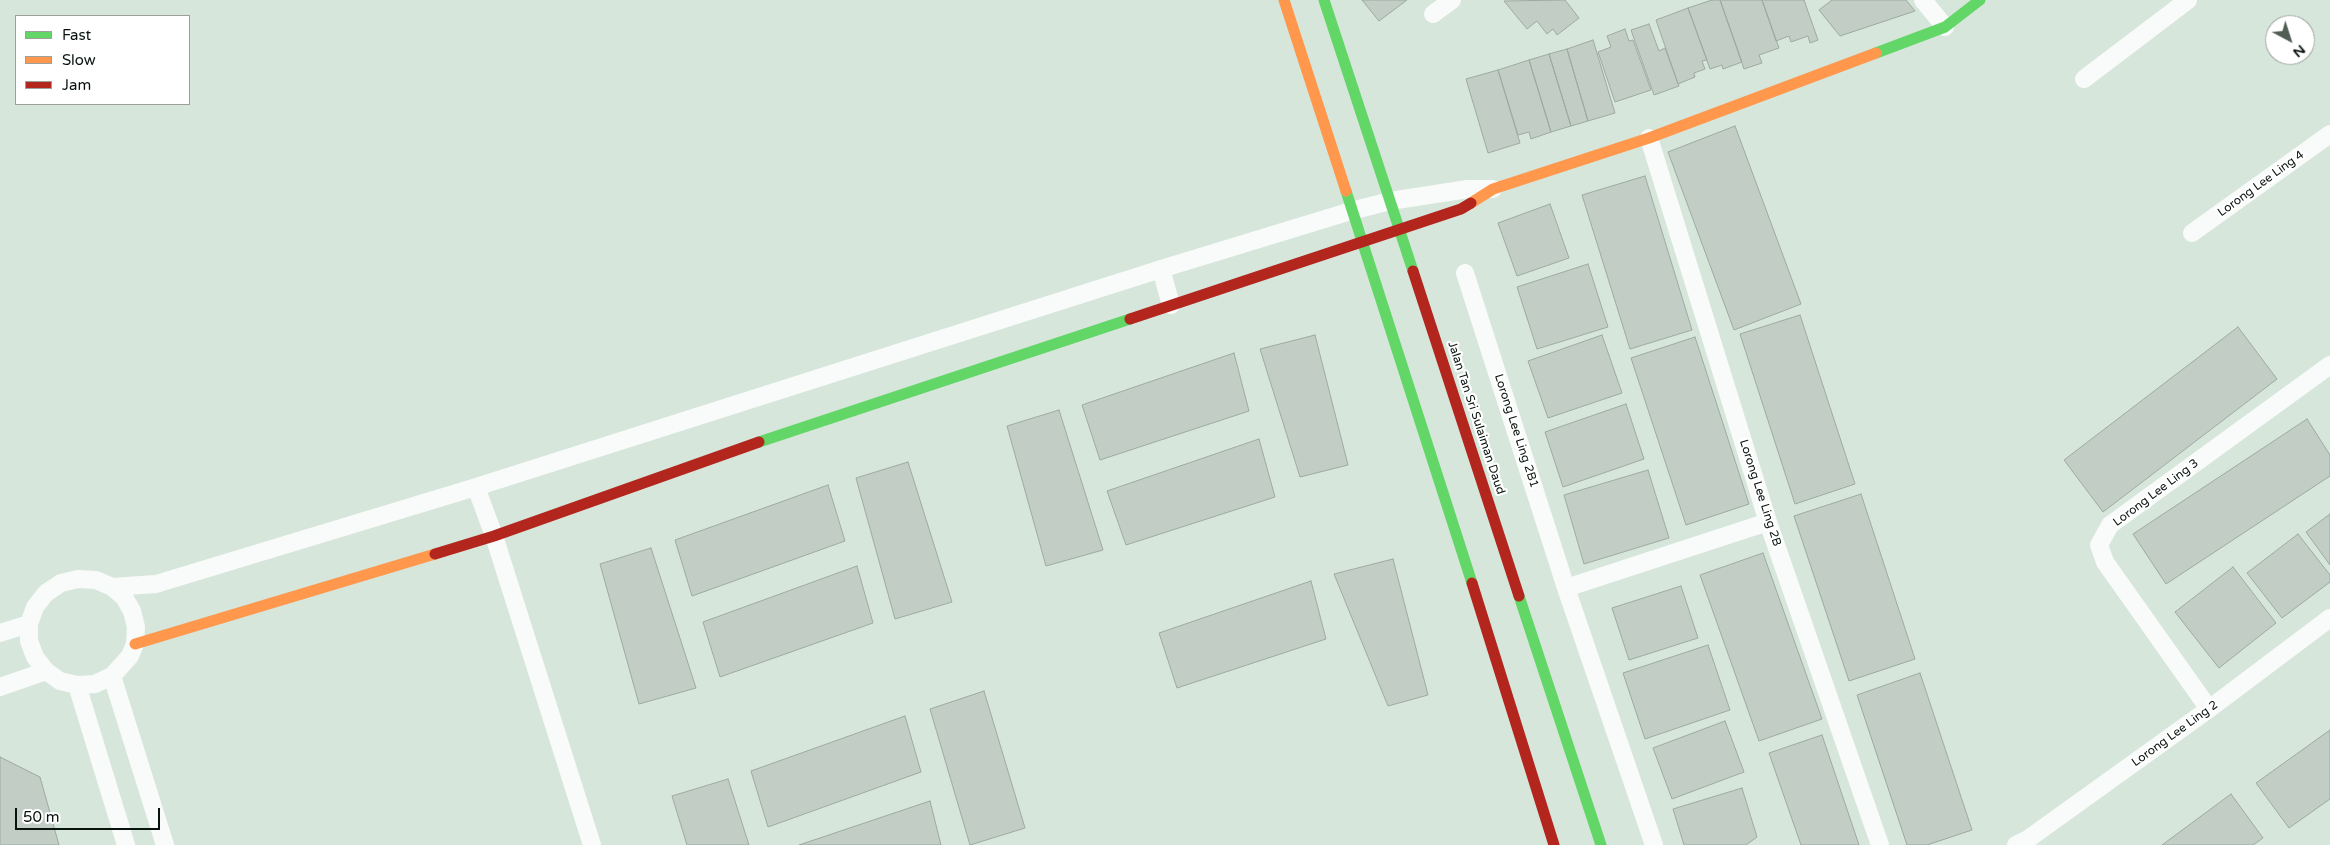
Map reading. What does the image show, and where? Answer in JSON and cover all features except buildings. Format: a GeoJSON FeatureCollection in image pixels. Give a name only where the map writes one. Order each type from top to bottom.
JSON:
{"type":"FeatureCollection","features":[{"type":"Feature","properties":{"kind":"street"},"geometry":{"type":"LineString","coordinates":[[1284,0],[1510,702],[1554,845]]}},
{"type":"Feature","properties":{"kind":"street","name":"Jalan Tan Sri Sulaiman Daud"},"geometry":{"type":"LineString","coordinates":[[1324,0],[1601,845]]}},
{"type":"Feature","properties":{"kind":"street"},"geometry":{"type":"LineString","coordinates":[[1433,14],[1452,0]]}},
{"type":"Feature","properties":{"kind":"street"},"geometry":{"type":"LineString","coordinates":[[1923,0],[1945,27]]}},
{"type":"Feature","properties":{"kind":"street"},"geometry":{"type":"LineString","coordinates":[[135,644],[494,536],[714,457],[1171,305],[1362,244],[1462,209],[1492,189],[1649,138],[1945,27],[1980,0]]}},
{"type":"Feature","properties":{"kind":"street"},"geometry":{"type":"LineString","coordinates":[[2084,79],[2188,0]]}},
{"type":"Feature","properties":{"kind":"street","name":"Lorong Lee Ling 4"},"geometry":{"type":"LineString","coordinates":[[2192,233],[2330,134]]}},
{"type":"Feature","properties":{"kind":"street","name":"Lorong Lee Ling 2B"},"geometry":{"type":"LineString","coordinates":[[1649,138],[1768,522],[1880,845]]}},
{"type":"Feature","properties":{"kind":"street"},"geometry":{"type":"LineString","coordinates":[[112,587],[156,584],[476,487],[1161,269],[1351,211],[1390,201],[1468,189],[1492,189]]}},
{"type":"Feature","properties":{"kind":"street"},"geometry":{"type":"LineString","coordinates":[[1161,269],[1171,305]]}},
{"type":"Feature","properties":{"kind":"street","name":"Lorong Lee Ling 2B1"},"geometry":{"type":"LineString","coordinates":[[1465,273],[1566,588],[1654,845]]}},
{"type":"Feature","properties":{"kind":"street","name":"Lorong Lee Ling 3"},"geometry":{"type":"LineString","coordinates":[[2209,709],[2105,562],[2099,545],[2110,525],[2330,365]]}},
{"type":"Feature","properties":{"kind":"street"},"geometry":{"type":"LineString","coordinates":[[476,487],[494,536],[592,845]]}},
{"type":"Feature","properties":{"kind":"street"},"geometry":{"type":"LineString","coordinates":[[1566,588],[1768,522]]}},
{"type":"Feature","properties":{"kind":"street"},"geometry":{"type":"LineString","coordinates":[[78,578],[96,580],[112,587],[124,598],[132,611],[136,627],[135,644],[130,656],[112,676],[95,684],[77,685],[60,681],[46,671],[35,658],[30,641],[30,624],[35,607],[40,600],[60,583],[78,578]]}},
{"type":"Feature","properties":{"kind":"street","name":"Lorong Lee Ling 2"},"geometry":{"type":"LineString","coordinates":[[2016,845],[2028,839],[2209,709],[2330,618]]}},
{"type":"Feature","properties":{"kind":"street"},"geometry":{"type":"LineString","coordinates":[[0,633],[30,624]]}},
{"type":"Feature","properties":{"kind":"street"},"geometry":{"type":"LineString","coordinates":[[0,687],[46,671]]}},
{"type":"Feature","properties":{"kind":"street"},"geometry":{"type":"LineString","coordinates":[[112,676],[165,845]]}},
{"type":"Feature","properties":{"kind":"street"},"geometry":{"type":"LineString","coordinates":[[77,685],[126,845]]}},
{"type":"Feature","properties":{"kind":"traffic: fast"},"geometry":{"type":"LineString","coordinates":[[1324,0],[1413,271]]}},
{"type":"Feature","properties":{"kind":"traffic: fast"},"geometry":{"type":"LineString","coordinates":[[1876,53],[1945,27],[1980,0]]}},
{"type":"Feature","properties":{"kind":"traffic: fast"},"geometry":{"type":"LineString","coordinates":[[1346,191],[1472,583]]}},
{"type":"Feature","properties":{"kind":"traffic: fast"},"geometry":{"type":"LineString","coordinates":[[759,442],[1130,319]]}},
{"type":"Feature","properties":{"kind":"traffic: fast"},"geometry":{"type":"LineString","coordinates":[[1519,596],[1601,845]]}},
{"type":"Feature","properties":{"kind":"traffic: slow"},"geometry":{"type":"LineString","coordinates":[[1284,0],[1346,191]]}},
{"type":"Feature","properties":{"kind":"traffic: slow"},"geometry":{"type":"LineString","coordinates":[[1471,203],[1493,189],[1649,138],[1876,53]]}},
{"type":"Feature","properties":{"kind":"traffic: slow"},"geometry":{"type":"LineString","coordinates":[[135,644],[435,554]]}},
{"type":"Feature","properties":{"kind":"traffic: jam"},"geometry":{"type":"LineString","coordinates":[[1130,319],[1461,209],[1471,203]]}},
{"type":"Feature","properties":{"kind":"traffic: jam"},"geometry":{"type":"LineString","coordinates":[[1413,271],[1519,596]]}},
{"type":"Feature","properties":{"kind":"traffic: jam"},"geometry":{"type":"LineString","coordinates":[[435,554],[494,536],[759,442]]}},
{"type":"Feature","properties":{"kind":"traffic: jam"},"geometry":{"type":"LineString","coordinates":[[1472,583],[1554,845]]}}]}
